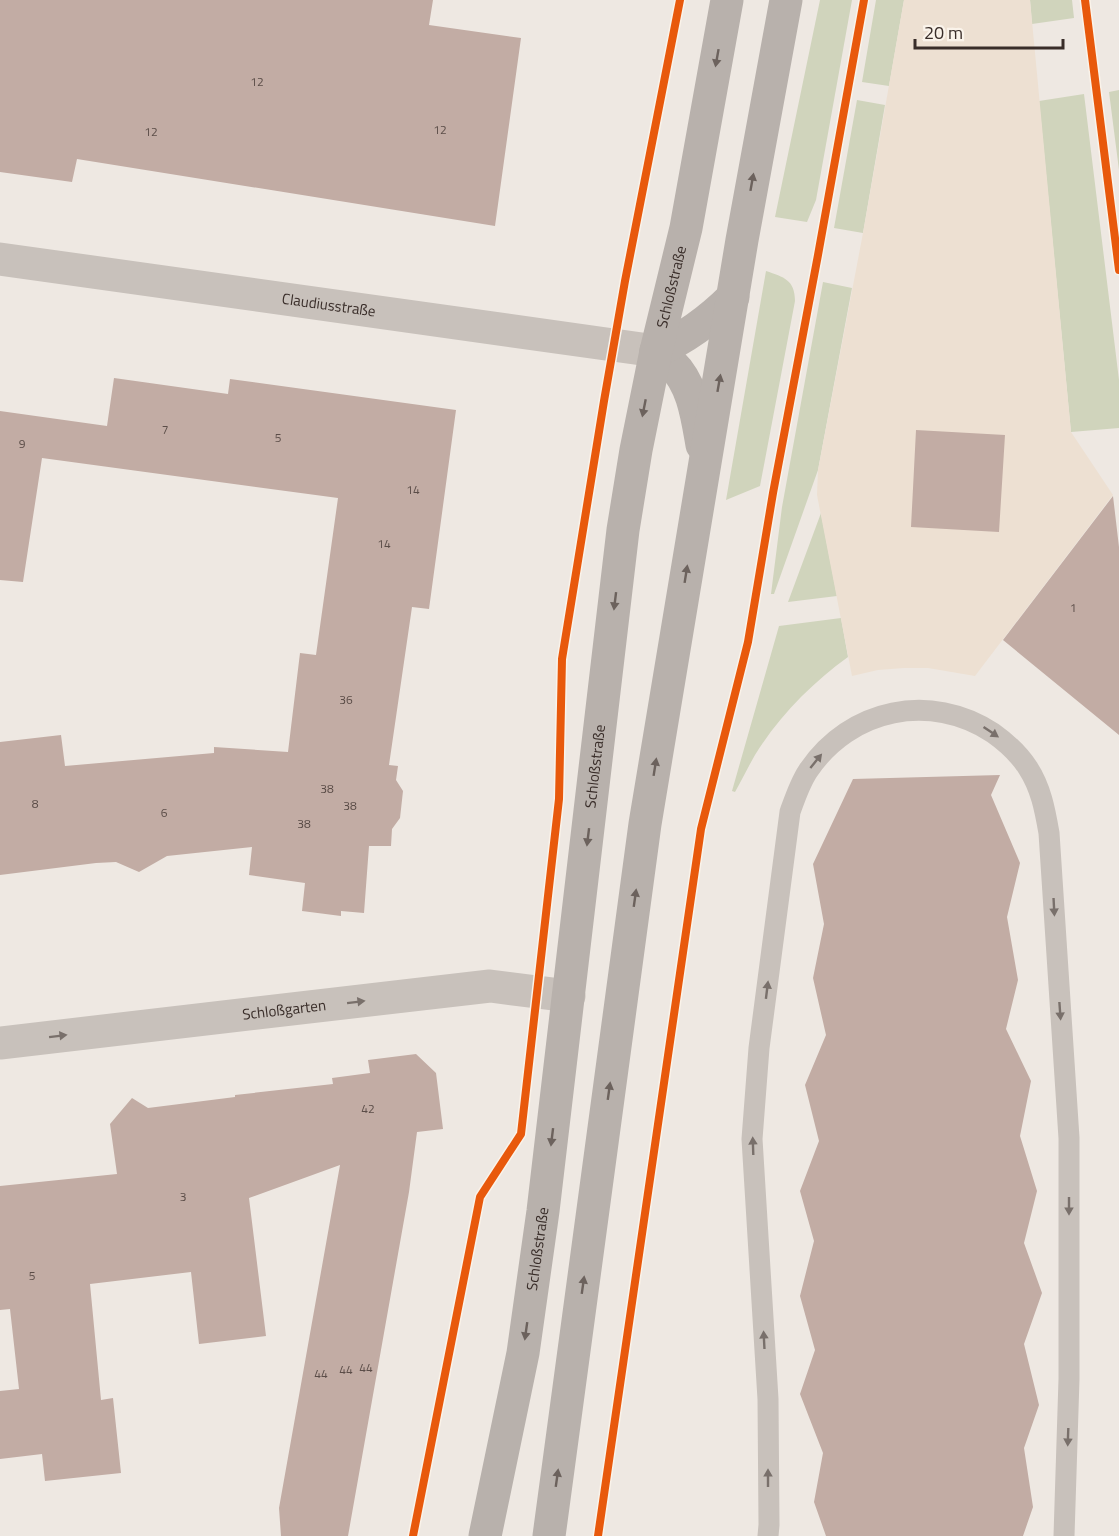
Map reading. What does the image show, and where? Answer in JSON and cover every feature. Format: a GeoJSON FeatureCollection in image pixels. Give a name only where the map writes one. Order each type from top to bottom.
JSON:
{"type":"FeatureCollection","features":[{"type":"Feature","properties":{"kind":"main road","name":"Schloßstraße"},"geometry":{"type":"LineString","coordinates":[[485,1536],[523,1353],[543,1210],[623,530],[656,351],[686,228],[727,0]]}},
{"type":"Feature","properties":{"kind":"main road"},"geometry":{"type":"LineString","coordinates":[[549,1536],[645,825],[744,228],[786,0]]}},
{"type":"Feature","properties":{"kind":"main road"},"geometry":{"type":"LineString","coordinates":[[705,461],[691,394],[671,363],[656,351],[690,334],[719,312],[733,297]]}},
{"type":"Feature","properties":{"kind":"street","name":"Claudiusstraße"},"geometry":{"type":"LineString","coordinates":[[0,259],[656,351]]}},
{"type":"Feature","properties":{"kind":"street","name":"Schloßgarten"},"geometry":{"type":"LineString","coordinates":[[0,1043],[490,986],[569,996]]}},
{"type":"Feature","properties":{"kind":"lane"},"geometry":{"type":"LineString","coordinates":[[768,1536],[768,1399],[752,1139],[759,1048],[790,812],[808,771],[838,738],[855,726],[875,717],[924,710],[959,716],[982,726],[1016,752],[1037,783],[1044,804],[1049,833],[1069,1138],[1069,1379],[1064,1536]]}},
{"type":"Feature","properties":{"kind":"green space"},"geometry":{"type":"Polygon","coordinates":[[[820,0],[852,0],[816,200],[807,222],[775,217],[820,0]]]}},
{"type":"Feature","properties":{"kind":"green space"},"geometry":{"type":"Polygon","coordinates":[[[876,0],[904,0],[889,86],[862,82],[876,0]]]}},
{"type":"Feature","properties":{"kind":"green space"},"geometry":{"type":"Polygon","coordinates":[[[1030,0],[1072,0],[1074,18],[1032,24],[1030,0]]]}},
{"type":"Feature","properties":{"kind":"green space"},"geometry":{"type":"Polygon","coordinates":[[[1119,90],[1119,170],[1109,92],[1119,90]]]}},
{"type":"Feature","properties":{"kind":"green space"},"geometry":{"type":"Polygon","coordinates":[[[1084,94],[1119,380],[1119,428],[1071,432],[1039,101],[1084,94]]]}},
{"type":"Feature","properties":{"kind":"green space"},"geometry":{"type":"Polygon","coordinates":[[[857,100],[885,105],[863,233],[834,228],[857,100]]]}},
{"type":"Feature","properties":{"kind":"green space"},"geometry":{"type":"Polygon","coordinates":[[[766,271],[778,275],[791,284],[795,301],[760,486],[726,500],[766,271]]]}},
{"type":"Feature","properties":{"kind":"green space"},"geometry":{"type":"Polygon","coordinates":[[[823,282],[852,288],[818,470],[774,594],[771,594],[782,507],[823,282]]]}},
{"type":"Feature","properties":{"kind":"green space"},"geometry":{"type":"Polygon","coordinates":[[[821,513],[837,596],[788,602],[821,513]]]}},
{"type":"Feature","properties":{"kind":"green space"},"geometry":{"type":"Polygon","coordinates":[[[841,618],[848,657],[809,689],[785,714],[755,755],[735,792],[732,791],[779,626],[841,618]]]}},
{"type":"Feature","properties":{"kind":"shaded area"},"geometry":{"type":"Polygon","coordinates":[[[904,0],[1030,0],[1071,432],[1113,495],[975,676],[928,668],[904,668],[878,670],[852,676],[817,495],[818,470],[904,0]]]}},
{"type":"Feature","properties":{"kind":"building"},"geometry":{"type":"Polygon","coordinates":[[[0,0],[433,0],[429,25],[521,38],[495,226],[77,159],[72,182],[0,172],[0,0]]]}},
{"type":"Feature","properties":{"kind":"building"},"geometry":{"type":"Polygon","coordinates":[[[114,378],[228,394],[230,379],[456,410],[429,609],[412,607],[389,765],[398,766],[396,780],[403,791],[400,818],[392,829],[391,846],[369,846],[364,913],[341,911],[341,916],[302,911],[305,883],[249,875],[252,847],[167,856],[139,872],[116,862],[0,875],[0,742],[61,735],[65,766],[214,753],[214,747],[288,752],[300,653],[316,655],[338,498],[42,458],[23,582],[0,580],[0,411],[107,426],[114,378]]]}},
{"type":"Feature","properties":{"kind":"building"},"geometry":{"type":"Polygon","coordinates":[[[916,430],[1005,435],[999,532],[911,527],[916,430]]]}},
{"type":"Feature","properties":{"kind":"building"},"geometry":{"type":"Polygon","coordinates":[[[1113,496],[1119,547],[1119,735],[1003,640],[1113,496]]]}},
{"type":"Feature","properties":{"kind":"building"},"geometry":{"type":"Polygon","coordinates":[[[1000,775],[991,795],[1020,863],[1007,917],[1018,980],[1006,1029],[1031,1081],[1020,1136],[1037,1191],[1024,1243],[1042,1293],[1024,1344],[1039,1405],[1024,1448],[1033,1507],[1023,1536],[826,1536],[814,1502],[823,1453],[800,1394],[815,1350],[800,1296],[814,1241],[800,1191],[819,1141],[805,1085],[826,1035],[813,978],[824,924],[813,864],[853,779],[1000,775]]]}},
{"type":"Feature","properties":{"kind":"building"},"geometry":{"type":"Polygon","coordinates":[[[416,1054],[436,1073],[443,1129],[417,1132],[409,1192],[348,1536],[281,1536],[279,1508],[340,1165],[249,1198],[266,1336],[199,1344],[191,1272],[90,1284],[101,1400],[113,1398],[121,1473],[45,1481],[42,1454],[0,1459],[0,1391],[19,1389],[10,1309],[0,1310],[0,1186],[117,1174],[110,1124],[132,1098],[148,1108],[333,1084],[332,1078],[370,1073],[368,1060],[416,1054]]]}},
{"type":"Feature","properties":{"kind":"cycle path"},"geometry":{"type":"LineString","coordinates":[[413,1536],[480,1197],[521,1134],[559,799],[562,659],[625,281],[680,0]]}},
{"type":"Feature","properties":{"kind":"cycle path"},"geometry":{"type":"LineString","coordinates":[[598,1536],[701,829],[748,642],[773,493],[864,0]]}},
{"type":"Feature","properties":{"kind":"cycle path"},"geometry":{"type":"LineString","coordinates":[[1085,0],[1119,270]]}}]}
